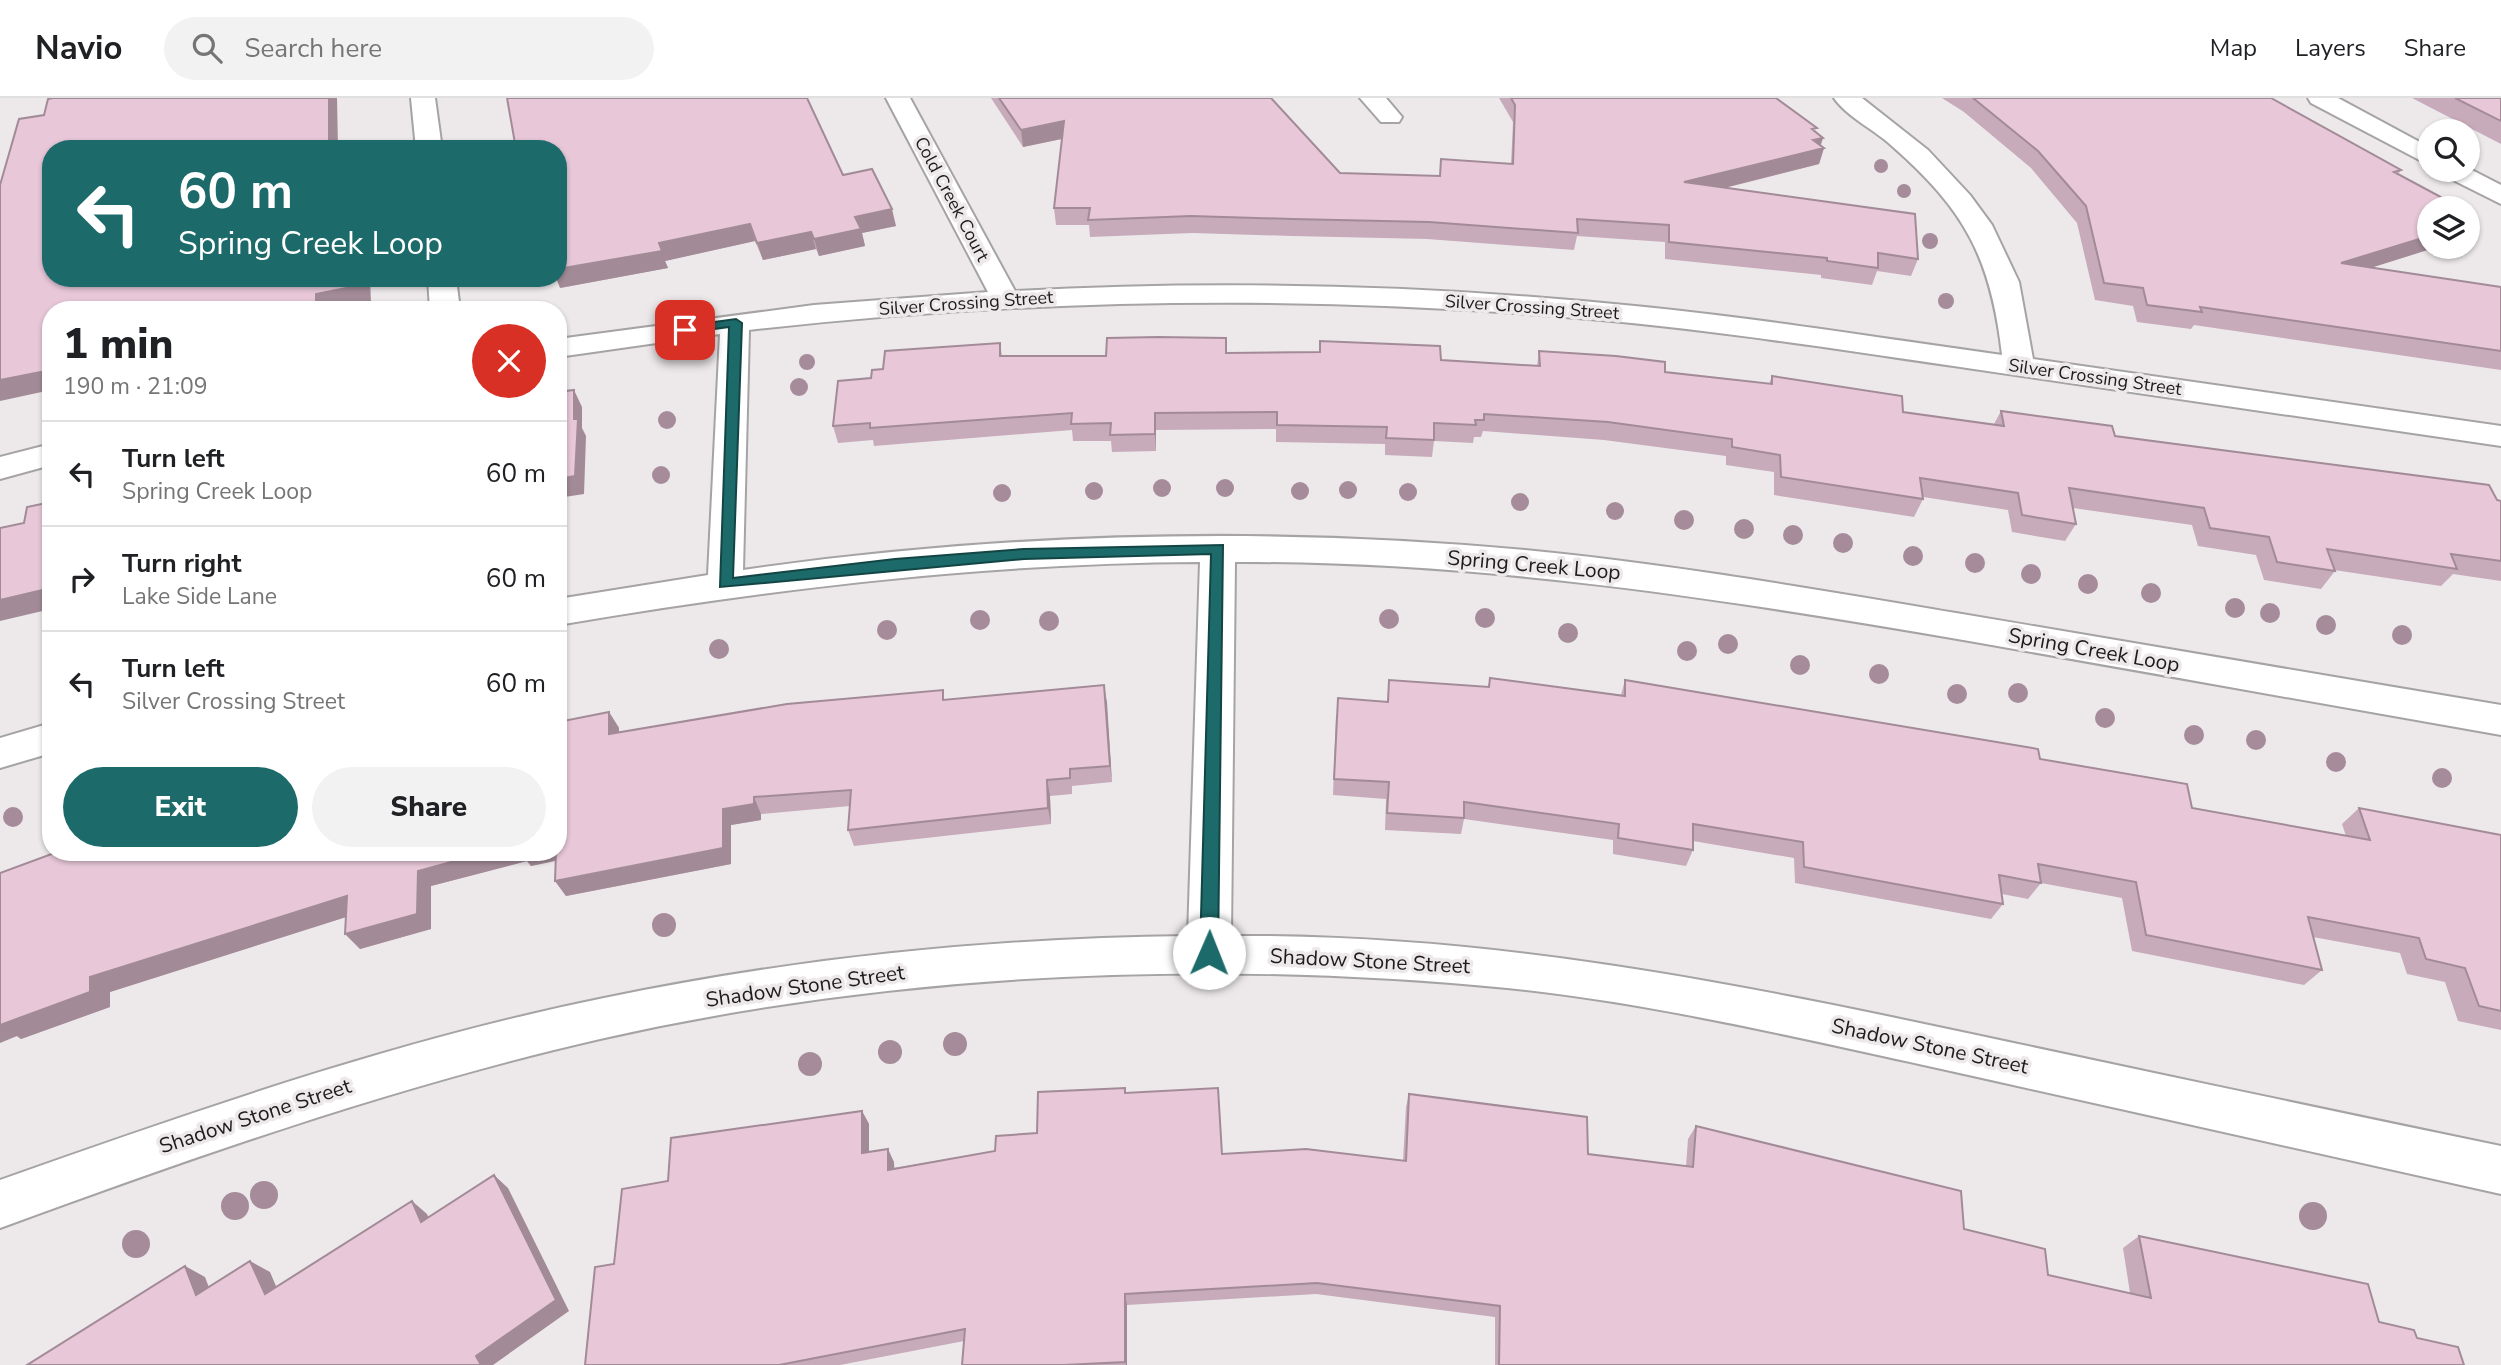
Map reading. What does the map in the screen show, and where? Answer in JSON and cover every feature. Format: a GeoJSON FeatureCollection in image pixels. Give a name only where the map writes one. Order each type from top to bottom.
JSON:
{"type":"FeatureCollection","features":[{"type":"Feature","properties":{"kind":"street"},"geometry":{"type":"LineString","coordinates":[[424,98],[428,140]]}},
{"type":"Feature","properties":{"kind":"street","name":"Cold Creek Court"},"geometry":{"type":"LineString","coordinates":[[898,98],[1006,300]]}},
{"type":"Feature","properties":{"kind":"street"},"geometry":{"type":"LineString","coordinates":[[1372,98],[1390,117]]}},
{"type":"Feature","properties":{"kind":"street"},"geometry":{"type":"LineString","coordinates":[[1846,98],[1928,162],[1959,196],[1987,238],[2005,283],[2019,366]]}},
{"type":"Feature","properties":{"kind":"street"},"geometry":{"type":"LineString","coordinates":[[2320,98],[2417,151]]}},
{"type":"Feature","properties":{"kind":"street"},"geometry":{"type":"LineString","coordinates":[[2475,182],[2501,196]]}},
{"type":"Feature","properties":{"kind":"street","name":"Silver Crossing Street"},"geometry":{"type":"LineString","coordinates":[[567,347],[736,323],[1006,300],[1259,294],[1436,300],[1587,310],[1742,327],[2501,436]]}},
{"type":"Feature","properties":{"kind":"street"},"geometry":{"type":"LineString","coordinates":[[725,584],[736,323]]}},
{"type":"Feature","properties":{"kind":"street"},"geometry":{"type":"LineString","coordinates":[[0,468],[42,456]]}},
{"type":"Feature","properties":{"kind":"street"},"geometry":{"type":"LineString","coordinates":[[1209,953],[1218,548]]}},
{"type":"Feature","properties":{"kind":"street","name":"Spring Creek Loop"},"geometry":{"type":"LineString","coordinates":[[567,610],[725,584],[895,564],[1024,554],[1218,548],[1464,558],[1631,574],[1772,594],[2501,720]]}},
{"type":"Feature","properties":{"kind":"street"},"geometry":{"type":"LineString","coordinates":[[0,753],[42,741]]}},
{"type":"Feature","properties":{"kind":"street","name":"Shadow Stone Street"},"geometry":{"type":"LineString","coordinates":[[0,1204],[242,1117],[480,1048],[659,1007],[833,979],[1031,959],[1209,953],[1348,956],[1514,970],[1728,1002],[2501,1170]]}},
{"type":"Feature","properties":{"kind":"building"},"geometry":{"type":"Polygon","coordinates":[[[329,98],[329,140],[42,140],[42,287],[351,287],[316,294],[316,301],[42,301],[42,372],[0,380],[0,185],[19,119],[44,115],[48,99],[329,98]]]}},
{"type":"Feature","properties":{"kind":"building"},"geometry":{"type":"Polygon","coordinates":[[[507,98],[807,98],[843,175],[872,169],[892,209],[855,217],[861,229],[814,239],[811,232],[757,243],[750,224],[659,243],[662,251],[567,267],[567,140],[514,140],[507,98]]]}},
{"type":"Feature","properties":{"kind":"building"},"geometry":{"type":"Polygon","coordinates":[[[999,98],[1271,98],[1340,173],[1440,176],[1441,159],[1513,164],[1515,105],[1511,98],[1776,98],[1817,128],[1812,129],[1823,138],[1813,140],[1824,148],[1684,182],[1915,214],[1918,259],[1878,253],[1878,268],[1827,261],[1827,258],[1669,242],[1669,225],[1577,219],[1578,233],[1429,222],[1191,216],[1088,220],[1090,208],[1054,208],[1064,121],[1021,130],[999,98]]]}},
{"type":"Feature","properties":{"kind":"building"},"geometry":{"type":"Polygon","coordinates":[[[1973,98],[2271,98],[2401,170],[2394,172],[2439,196],[2417,196],[2417,240],[2341,263],[2501,287],[2501,351],[2200,307],[2202,312],[2147,305],[2143,288],[2104,283],[2086,206],[2038,151],[1973,98]]]}},
{"type":"Feature","properties":{"kind":"building"},"geometry":{"type":"Polygon","coordinates":[[[2455,98],[2501,98],[2501,121],[2455,98]]]}},
{"type":"Feature","properties":{"kind":"building"},"geometry":{"type":"Polygon","coordinates":[[[1107,338],[1226,338],[1226,353],[1320,352],[1320,341],[1440,346],[1441,360],[1540,366],[1539,351],[1616,356],[1665,362],[1665,372],[1772,384],[1772,376],[1902,396],[1903,412],[2004,426],[2001,411],[2112,426],[2115,436],[2489,485],[2497,500],[2501,501],[2501,561],[2451,554],[2457,569],[2327,549],[2335,571],[2277,562],[2269,537],[2210,528],[2204,508],[2069,488],[2076,524],[2022,515],[2018,493],[1920,478],[1923,499],[1781,477],[1780,455],[1732,447],[1732,439],[1608,422],[1484,414],[1484,420],[1475,420],[1476,425],[1434,423],[1434,440],[1386,438],[1387,427],[1277,425],[1277,412],[1155,413],[1155,434],[1110,435],[1111,423],[1071,424],[1072,413],[870,428],[870,423],[833,426],[838,381],[871,378],[872,370],[883,369],[885,351],[1000,343],[1000,356],[1106,356],[1107,338]]]}},
{"type":"Feature","properties":{"kind":"building"},"geometry":{"type":"Polygon","coordinates":[[[574,390],[574,419],[578,419],[575,476],[567,477],[567,391],[574,390]]]}},
{"type":"Feature","properties":{"kind":"building"},"geometry":{"type":"Polygon","coordinates":[[[42,504],[42,590],[0,600],[0,528],[24,523],[27,507],[42,504]]]}},
{"type":"Feature","properties":{"kind":"building"},"geometry":{"type":"Polygon","coordinates":[[[1490,678],[1625,696],[1625,680],[2038,749],[2040,759],[2187,784],[2192,808],[2370,840],[2359,808],[2501,835],[2501,1011],[2479,1006],[2465,968],[2426,959],[2419,938],[2308,917],[2322,970],[2146,935],[2136,882],[2038,864],[2041,883],[1999,875],[2003,904],[1804,867],[1803,842],[1693,824],[1693,850],[1618,838],[1619,824],[1464,802],[1464,818],[1387,813],[1389,782],[1334,779],[1338,698],[1388,702],[1389,680],[1489,687],[1490,678]]]}},
{"type":"Feature","properties":{"kind":"building"},"geometry":{"type":"Polygon","coordinates":[[[1104,685],[1110,766],[1070,769],[1070,778],[1047,780],[1048,808],[848,830],[851,790],[754,797],[754,804],[723,809],[723,848],[555,881],[556,861],[567,861],[567,720],[609,712],[609,734],[787,704],[943,690],[943,700],[1104,685]]]}},
{"type":"Feature","properties":{"kind":"building"},"geometry":{"type":"Polygon","coordinates":[[[42,858],[42,861],[455,861],[418,871],[417,914],[345,934],[347,896],[90,977],[90,992],[0,1025],[0,873],[42,858]]]}},
{"type":"Feature","properties":{"kind":"building"},"geometry":{"type":"Polygon","coordinates":[[[1125,1088],[1125,1093],[1218,1088],[1222,1154],[1306,1149],[1406,1161],[1409,1094],[1587,1117],[1588,1154],[1693,1167],[1696,1126],[1961,1191],[1964,1229],[2045,1249],[2048,1275],[2151,1298],[2139,1236],[2368,1284],[2379,1322],[2414,1330],[2417,1338],[2458,1347],[2464,1365],[1499,1365],[1500,1306],[1317,1283],[1125,1294],[1125,1362],[962,1365],[965,1329],[779,1365],[585,1365],[595,1267],[614,1264],[622,1189],[668,1181],[671,1138],[862,1111],[862,1153],[888,1149],[888,1170],[995,1151],[996,1136],[1037,1133],[1038,1092],[1125,1088]]]}},
{"type":"Feature","properties":{"kind":"building"},"geometry":{"type":"Polygon","coordinates":[[[494,1175],[556,1300],[476,1356],[481,1365],[27,1365],[185,1266],[196,1295],[250,1261],[265,1294],[412,1201],[421,1222],[494,1175]]]}},
{"type":"Feature","properties":{"kind":"route"},"geometry":{"type":"LineString","coordinates":[[685,330],[736,323],[725,584],[895,564],[1024,554],[1218,548],[1209,953]]}}]}
